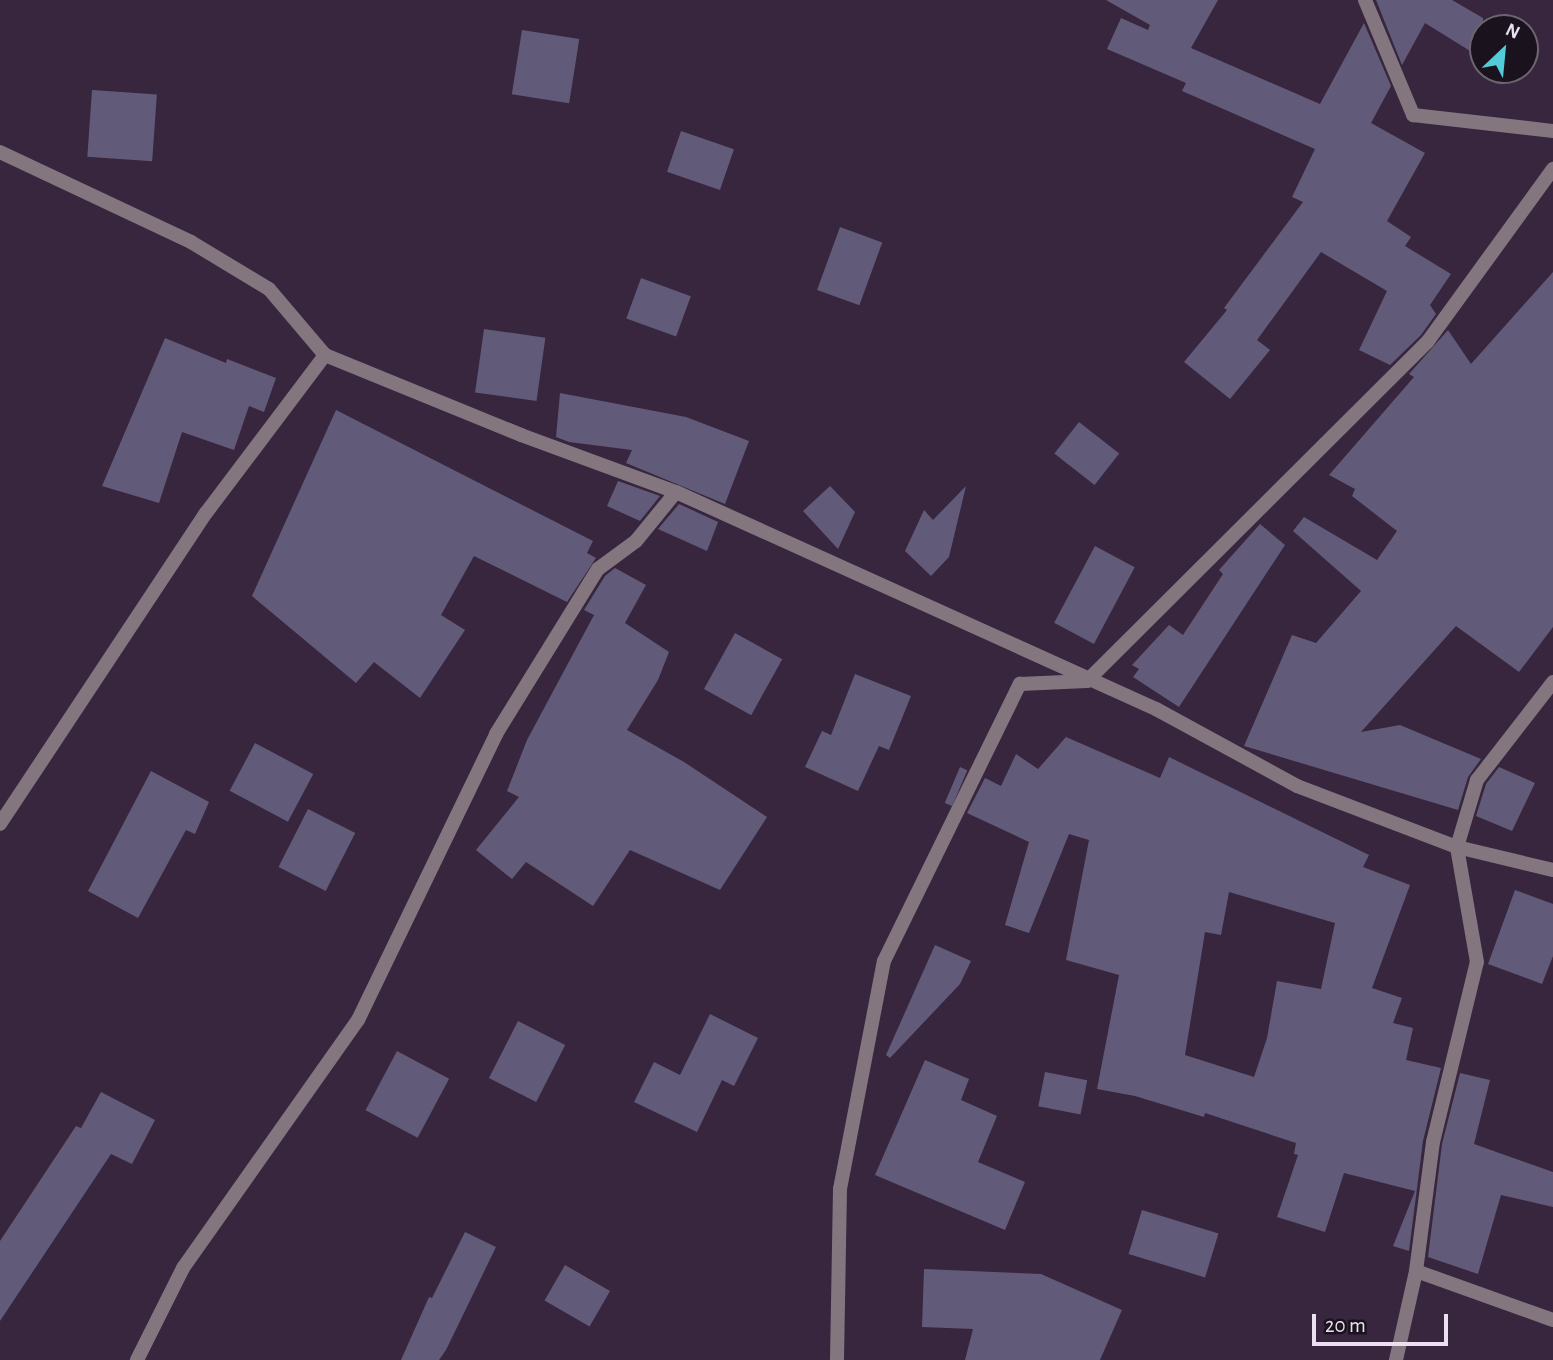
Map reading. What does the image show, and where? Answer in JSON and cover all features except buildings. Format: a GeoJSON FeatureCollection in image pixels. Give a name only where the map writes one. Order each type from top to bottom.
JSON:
{"type":"FeatureCollection","features":[{"type":"Feature","properties":{"kind":"street"},"geometry":{"type":"LineString","coordinates":[[1365,0],[1413,115],[1553,131]]}},
{"type":"Feature","properties":{"kind":"street"},"geometry":{"type":"LineString","coordinates":[[0,152],[191,242],[269,289],[326,355],[521,435],[677,492],[1087,681],[1156,709],[1297,786],[1457,847],[1553,870]]}},
{"type":"Feature","properties":{"kind":"street"},"geometry":{"type":"LineString","coordinates":[[837,1360],[840,1189],[884,961],[1020,684],[1087,681],[1428,341],[1553,169]]}},
{"type":"Feature","properties":{"kind":"street"},"geometry":{"type":"LineString","coordinates":[[0,824],[206,513],[326,355]]}},
{"type":"Feature","properties":{"kind":"street"},"geometry":{"type":"LineString","coordinates":[[137,1360],[183,1268],[358,1020],[496,734],[576,604],[598,569],[636,541],[677,492]]}},
{"type":"Feature","properties":{"kind":"street"},"geometry":{"type":"LineString","coordinates":[[1396,1360],[1416,1272],[1433,1142],[1477,962],[1457,847],[1477,780],[1553,682]]}},
{"type":"Feature","properties":{"kind":"street"},"geometry":{"type":"LineString","coordinates":[[1416,1272],[1553,1320]]}}]}
